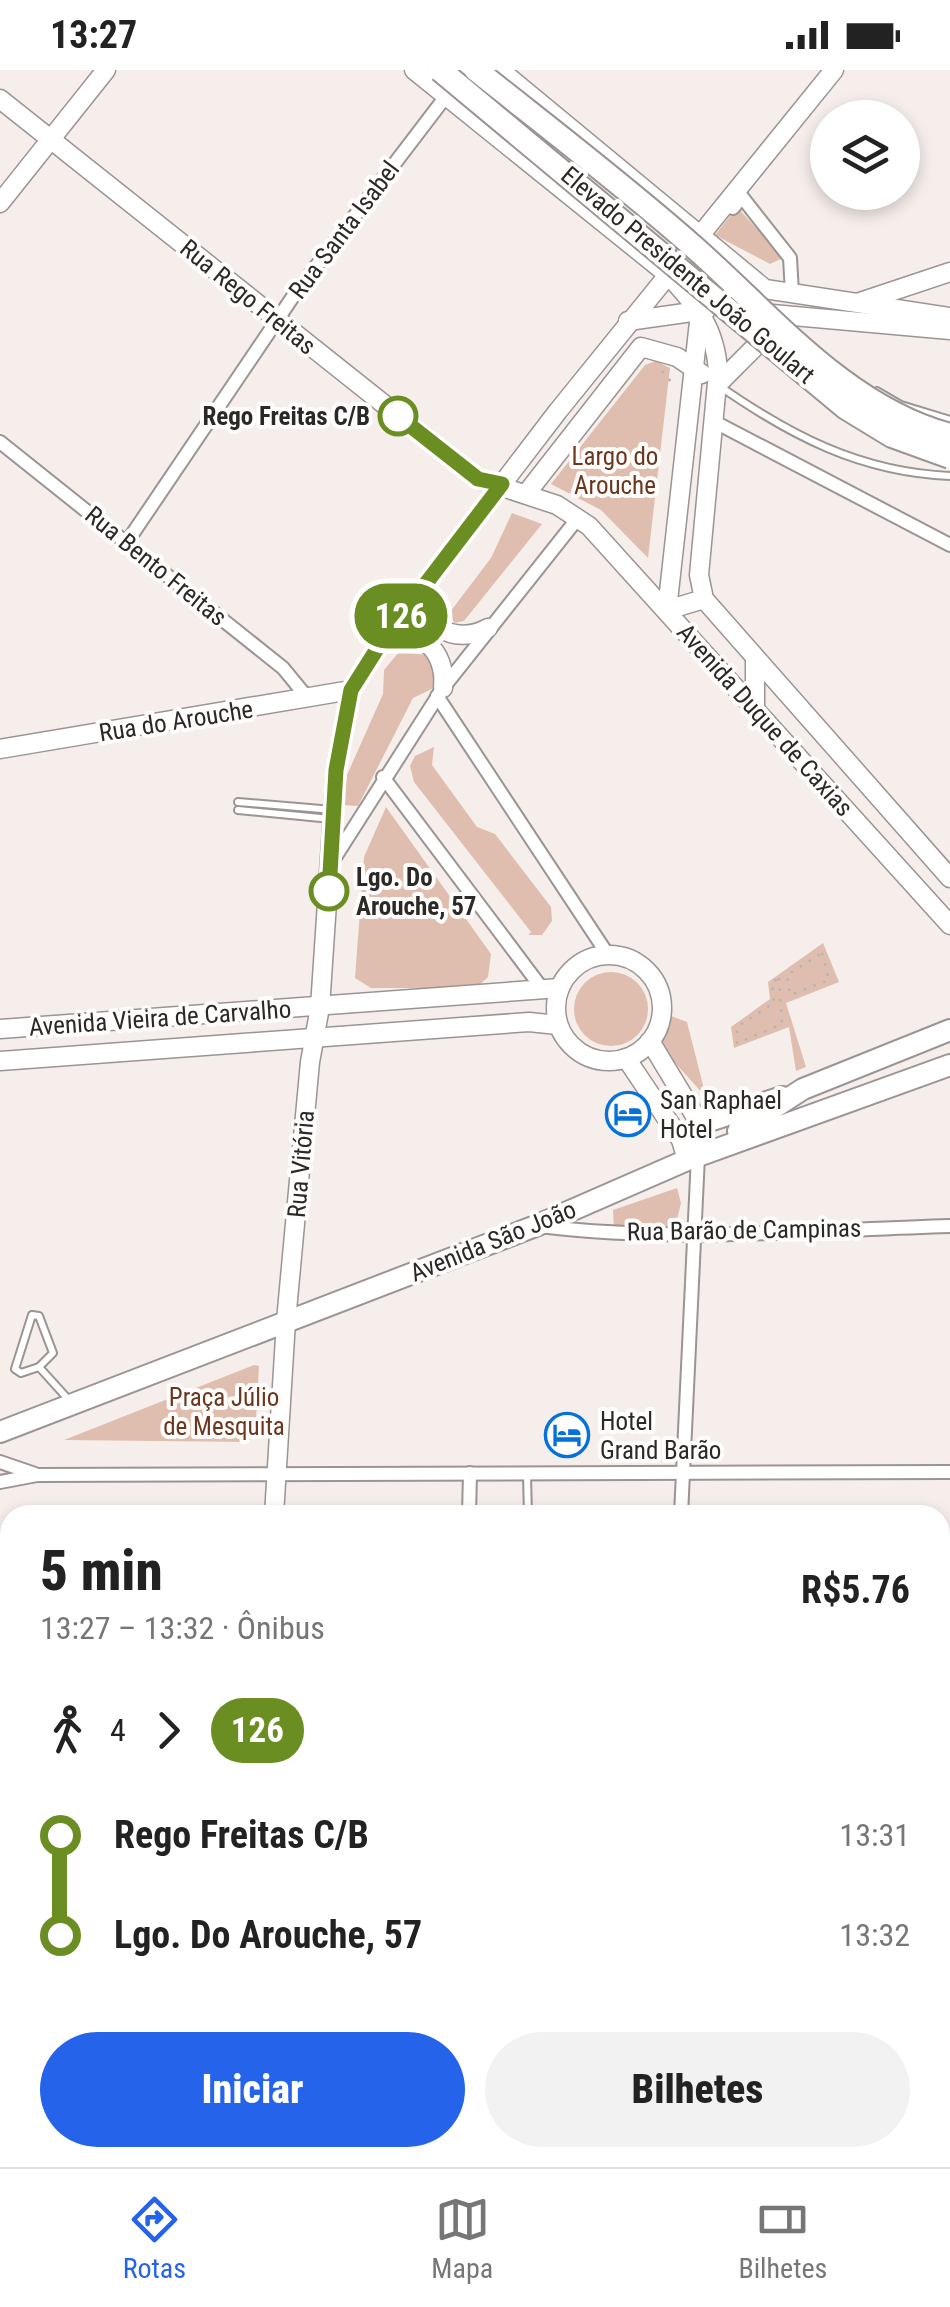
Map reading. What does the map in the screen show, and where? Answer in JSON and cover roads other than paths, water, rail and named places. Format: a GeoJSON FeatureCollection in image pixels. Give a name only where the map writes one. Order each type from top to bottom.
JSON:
{"type":"FeatureCollection","features":[{"type":"Feature","properties":{"kind":"highway","name":"Elevado Presidente João Goulart"},"geometry":{"type":"LineString","coordinates":[[440,70],[846,408],[892,436],[950,456]]}},
{"type":"Feature","properties":{"kind":"highway","name":"Elevado Presidente João Goulart"},"geometry":{"type":"LineString","coordinates":[[476,70],[684,239],[854,389],[909,423],[950,435]]}},
{"type":"Feature","properties":{"kind":"main road","name":"Avenida São João"},"geometry":{"type":"LineString","coordinates":[[693,1158],[803,1090],[950,1030]]}},
{"type":"Feature","properties":{"kind":"main road","name":"Avenida São João"},"geometry":{"type":"LineString","coordinates":[[0,1432],[538,1226],[693,1158],[950,1065]]}},
{"type":"Feature","properties":{"kind":"main road"},"geometry":{"type":"LineString","coordinates":[[700,1124],[803,1090]]}},
{"type":"Feature","properties":{"kind":"street"},"geometry":{"type":"LineString","coordinates":[[0,203],[106,70]]}},
{"type":"Feature","properties":{"kind":"street"},"geometry":{"type":"LineString","coordinates":[[414,70],[666,273],[700,310],[715,346],[718,384],[698,575],[704,599],[666,610],[700,310]]}},
{"type":"Feature","properties":{"kind":"street","name":"Rua Santa Isabel"},"geometry":{"type":"LineString","coordinates":[[127,542],[277,321],[466,70]]}},
{"type":"Feature","properties":{"kind":"street"},"geometry":{"type":"LineString","coordinates":[[500,70],[766,289],[950,317]]}},
{"type":"Feature","properties":{"kind":"street"},"geometry":{"type":"LineString","coordinates":[[383,777],[550,987],[558,1025],[566,1040],[585,1056],[610,1061],[626,1058],[650,1040],[661,1013],[656,984],[636,962],[608,955],[582,962],[550,987],[320,1008],[341,729],[351,690],[382,641],[666,273],[834,70]]}},
{"type":"Feature","properties":{"kind":"street","name":"Rua Rego Freitas"},"geometry":{"type":"LineString","coordinates":[[0,98],[478,479],[502,484]]}},
{"type":"Feature","properties":{"kind":"street"},"geometry":{"type":"LineString","coordinates":[[724,218],[742,197],[790,258],[792,293]]}},
{"type":"Feature","properties":{"kind":"street"},"geometry":{"type":"LineString","coordinates":[[855,304],[950,272]]}},
{"type":"Feature","properties":{"kind":"street"},"geometry":{"type":"LineString","coordinates":[[628,322],[700,310],[795,321],[950,330]]}},
{"type":"Feature","properties":{"kind":"street"},"geometry":{"type":"LineString","coordinates":[[718,384],[795,321]]}},
{"type":"Feature","properties":{"kind":"street"},"geometry":{"type":"LineString","coordinates":[[526,494],[641,347],[656,348],[718,384]]}},
{"type":"Feature","properties":{"kind":"street"},"geometry":{"type":"LineString","coordinates":[[713,421],[950,545]]}},
{"type":"Feature","properties":{"kind":"street","name":"Rua Bento Freitas"},"geometry":{"type":"LineString","coordinates":[[0,442],[283,668],[306,696]]}},
{"type":"Feature","properties":{"kind":"street"},"geometry":{"type":"LineString","coordinates":[[331,864],[440,692],[578,518],[502,484]]}},
{"type":"Feature","properties":{"kind":"street","name":"Avenida Duque de Caxias"},"geometry":{"type":"LineString","coordinates":[[578,518],[621,557],[950,926]]}},
{"type":"Feature","properties":{"kind":"street"},"geometry":{"type":"LineString","coordinates":[[430,578],[424,600],[436,626],[462,637],[488,628]]}},
{"type":"Feature","properties":{"kind":"street","name":"Avenida Duque de Caxias"},"geometry":{"type":"LineString","coordinates":[[704,599],[950,878]]}},
{"type":"Feature","properties":{"kind":"street"},"geometry":{"type":"LineString","coordinates":[[382,641],[404,635],[430,645],[443,664],[440,692],[608,955]]}},
{"type":"Feature","properties":{"kind":"street"},"geometry":{"type":"LineString","coordinates":[[755,659],[755,709]]}},
{"type":"Feature","properties":{"kind":"street","name":"Rua do Arouche"},"geometry":{"type":"LineString","coordinates":[[0,749],[351,690]]}},
{"type":"Feature","properties":{"kind":"street","name":"Avenida Vieira de Carvalho"},"geometry":{"type":"LineString","coordinates":[[0,1029],[320,1008]]}},
{"type":"Feature","properties":{"kind":"street","name":"Rua Vitória"},"geometry":{"type":"LineString","coordinates":[[277,1474],[286,1321],[320,1008]]}},
{"type":"Feature","properties":{"kind":"street"},"geometry":{"type":"LineString","coordinates":[[314,1038],[528,1022],[558,1025]]}},
{"type":"Feature","properties":{"kind":"street","name":"Avenida Vieira de Carvalho"},"geometry":{"type":"LineString","coordinates":[[0,1061],[314,1038]]}},
{"type":"Feature","properties":{"kind":"street"},"geometry":{"type":"LineString","coordinates":[[650,1040],[700,1124],[693,1158],[694,1232],[681,1505]]}},
{"type":"Feature","properties":{"kind":"street"},"geometry":{"type":"LineString","coordinates":[[626,1058],[693,1158]]}},
{"type":"Feature","properties":{"kind":"street","name":"Rua Barão de Campinas"},"geometry":{"type":"LineString","coordinates":[[538,1226],[585,1231],[694,1232],[950,1226]]}},
{"type":"Feature","properties":{"kind":"street"},"geometry":{"type":"LineString","coordinates":[[0,1462],[37,1475]]}},
{"type":"Feature","properties":{"kind":"street"},"geometry":{"type":"LineString","coordinates":[[0,1482],[37,1475],[950,1472]]}},
{"type":"Feature","properties":{"kind":"street"},"geometry":{"type":"LineString","coordinates":[[275,1505],[277,1474]]}},
{"type":"Feature","properties":{"kind":"street"},"geometry":{"type":"LineString","coordinates":[[469,1505],[470,1474]]}},
{"type":"Feature","properties":{"kind":"lane"},"geometry":{"type":"LineString","coordinates":[[766,289],[795,321]]}},
{"type":"Feature","properties":{"kind":"lane"},"geometry":{"type":"LineString","coordinates":[[805,336],[853,377],[902,404],[950,420]]}},
{"type":"Feature","properties":{"kind":"lane"},"geometry":{"type":"LineString","coordinates":[[718,384],[784,428],[856,462],[950,476]]}},
{"type":"Feature","properties":{"kind":"lane"},"geometry":{"type":"LineString","coordinates":[[238,806],[334,815]]}},
{"type":"Feature","properties":{"kind":"lane"},"geometry":{"type":"LineString","coordinates":[[32,1314],[39,1316],[46,1328],[53,1352],[39,1367],[21,1373],[15,1369],[32,1314]]}},
{"type":"Feature","properties":{"kind":"lane"},"geometry":{"type":"LineString","coordinates":[[39,1367],[72,1404]]}},
{"type":"Feature","properties":{"kind":"lane"},"geometry":{"type":"LineString","coordinates":[[527,1474],[528,1505]]}},
{"type":"Feature","properties":{"kind":"place","name":"Rego Freitas C/B"},"geometry":{"type":"Point","coordinates":[398,416]}},
{"type":"Feature","properties":{"kind":"place","name":"Lgo. Do Arouche, 57"},"geometry":{"type":"Point","coordinates":[329,891]}},
{"type":"Feature","properties":{"kind":"place","name":"San Raphael Hotel"},"geometry":{"type":"Point","coordinates":[628,1114]}},
{"type":"Feature","properties":{"kind":"place","name":"Hotel Grand Barão"},"geometry":{"type":"Point","coordinates":[567,1435]}},
{"type":"Feature","properties":{"kind":"park label","name":"Largo do Arouche"},"geometry":{"type":"Point","coordinates":[615,470]}},
{"type":"Feature","properties":{"kind":"park label","name":"Praça Júlio de Mesquita"},"geometry":{"type":"Point","coordinates":[224,1412]}}]}
